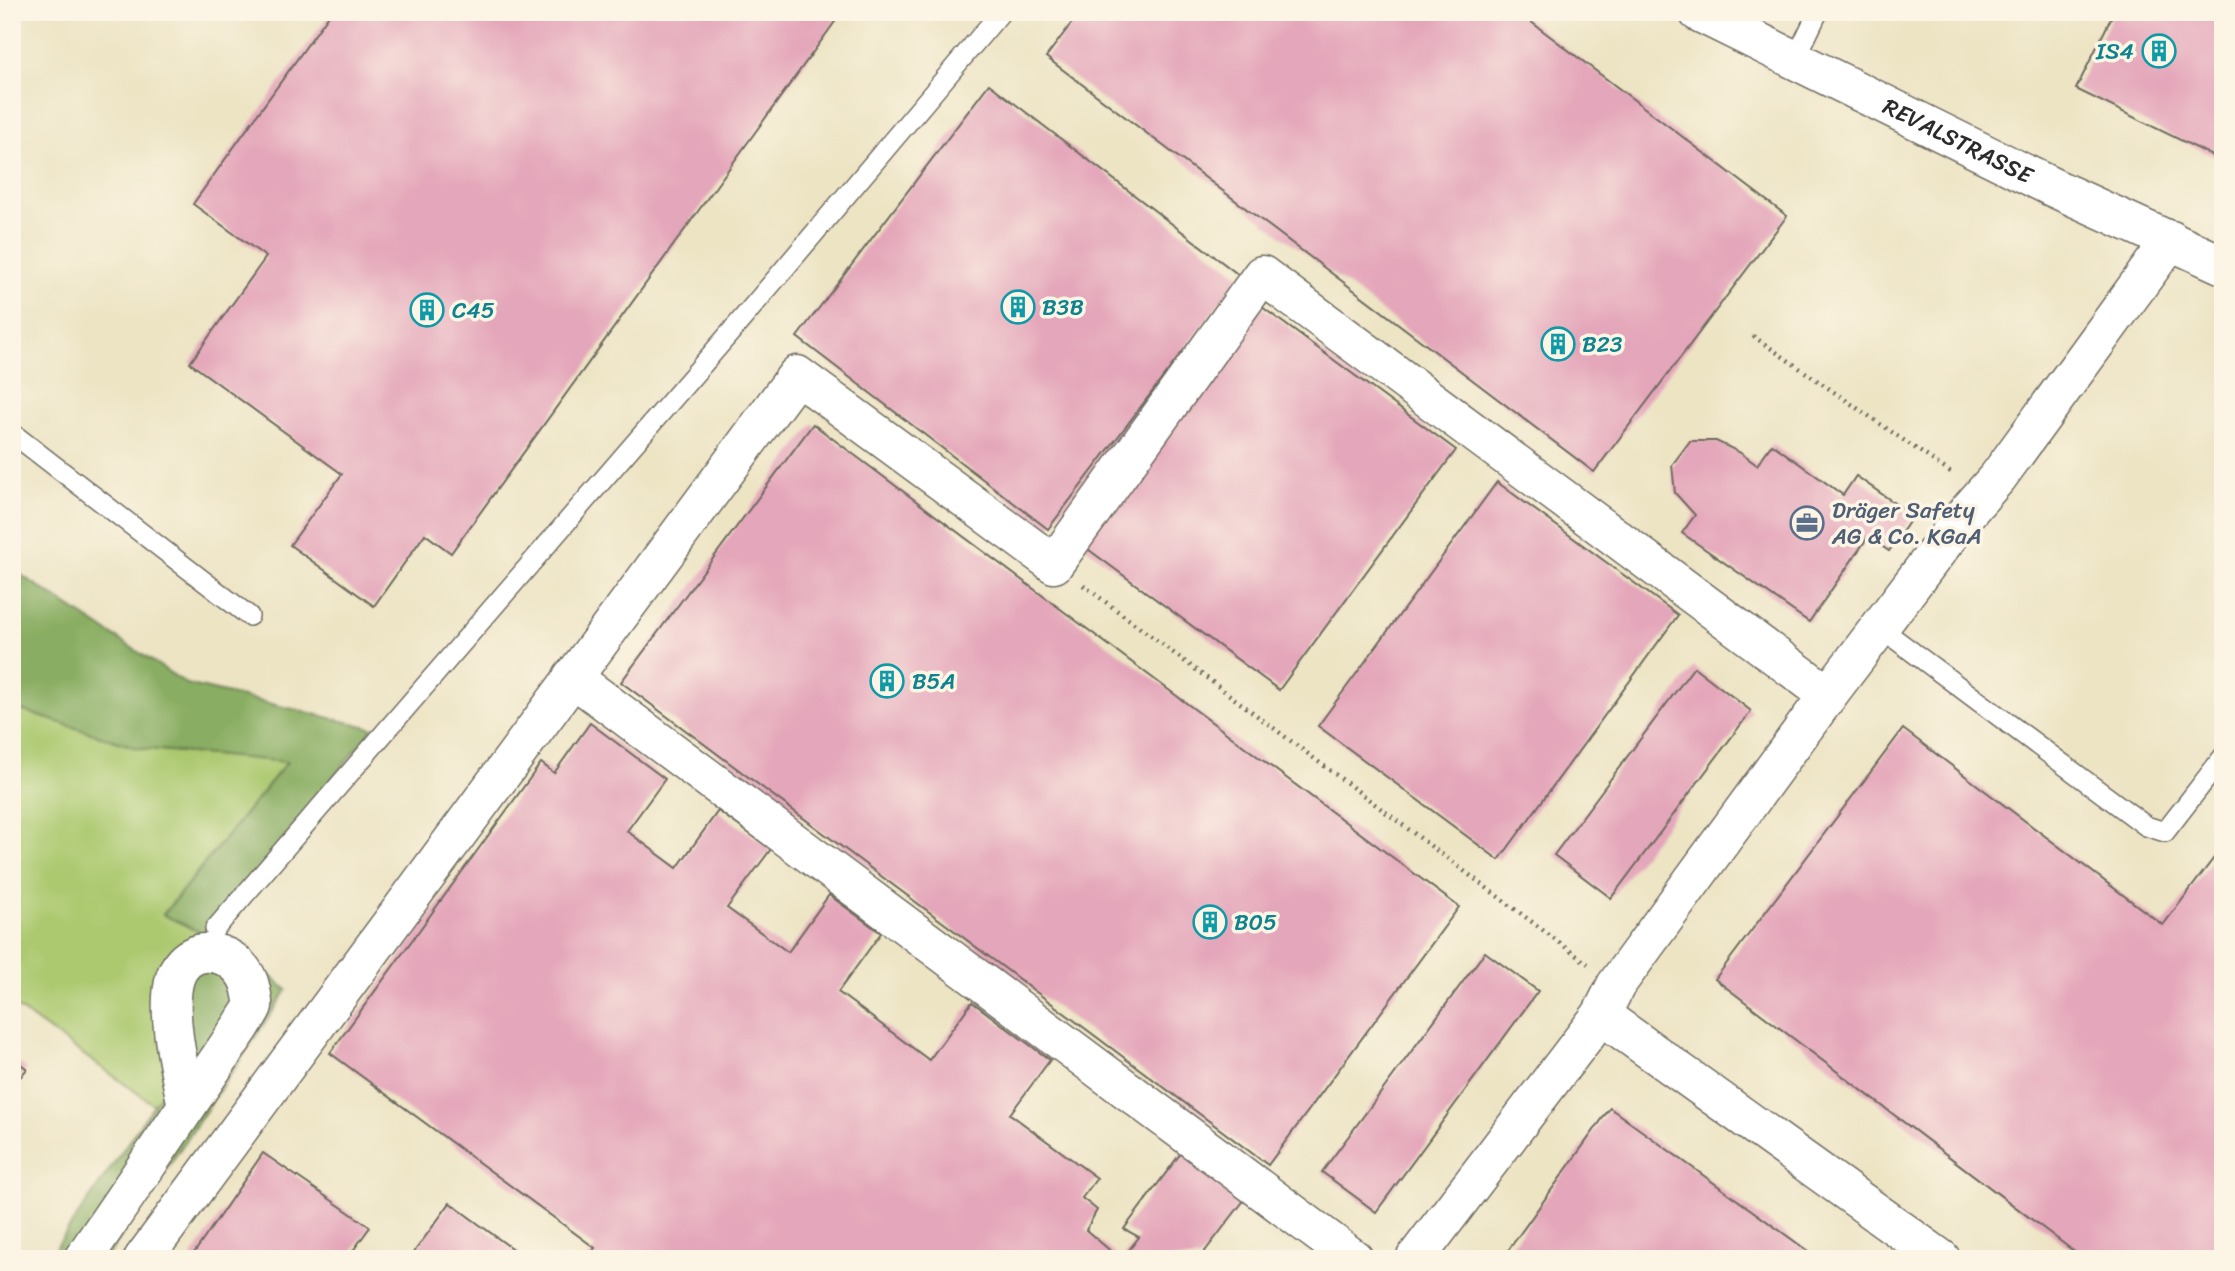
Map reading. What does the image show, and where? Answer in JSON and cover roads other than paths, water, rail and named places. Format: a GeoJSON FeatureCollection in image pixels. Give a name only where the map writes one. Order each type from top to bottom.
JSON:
{"type":"FeatureCollection","features":[{"type":"Feature","properties":{"kind":"street","name":"REVALSTRASSE"},"geometry":{"type":"LineString","coordinates":[[1698,12],[2052,187],[2223,265]]}},
{"type":"Feature","properties":{"kind":"street"},"geometry":{"type":"LineString","coordinates":[[1415,1259],[1609,1000],[1828,695],[1962,517],[1998,477],[2171,240]]}},
{"type":"Feature","properties":{"kind":"street"},"geometry":{"type":"LineString","coordinates":[[143,1259],[797,375],[1054,564],[1262,275],[1828,695]]}},
{"type":"Feature","properties":{"kind":"street"},"geometry":{"type":"LineString","coordinates":[[572,677],[1354,1259]]}},
{"type":"Feature","properties":{"kind":"street"},"geometry":{"type":"LineString","coordinates":[[1609,1000],[1941,1259]]}},
{"type":"Feature","properties":{"kind":"street"},"geometry":{"type":"LineString","coordinates":[[83,1259],[187,1106]]}},
{"type":"Feature","properties":{"kind":"lane"},"geometry":{"type":"LineString","coordinates":[[215,929],[733,330],[1001,12]]}},
{"type":"Feature","properties":{"kind":"lane"},"geometry":{"type":"LineString","coordinates":[[1795,60],[1818,12]]}},
{"type":"Feature","properties":{"kind":"lane"},"geometry":{"type":"LineString","coordinates":[[12,433],[250,616]]}},
{"type":"Feature","properties":{"kind":"lane"},"geometry":{"type":"LineString","coordinates":[[1879,627],[2146,826],[2165,832],[2223,757]]}},
{"type":"Feature","properties":{"kind":"place","name":"IS4"},"geometry":{"type":"Point","coordinates":[2159,51]}},
{"type":"Feature","properties":{"kind":"place","name":"B3B"},"geometry":{"type":"Point","coordinates":[1018,307]}},
{"type":"Feature","properties":{"kind":"place","name":"C45"},"geometry":{"type":"Point","coordinates":[427,310]}},
{"type":"Feature","properties":{"kind":"place","name":"B23"},"geometry":{"type":"Point","coordinates":[1558,344]}},
{"type":"Feature","properties":{"kind":"place","name":"Dräger Safety AG & Co. KGaA"},"geometry":{"type":"Point","coordinates":[1807,523]}},
{"type":"Feature","properties":{"kind":"place","name":"B5A"},"geometry":{"type":"Point","coordinates":[887,681]}},
{"type":"Feature","properties":{"kind":"place","name":"B05"},"geometry":{"type":"Point","coordinates":[1210,922]}}]}
